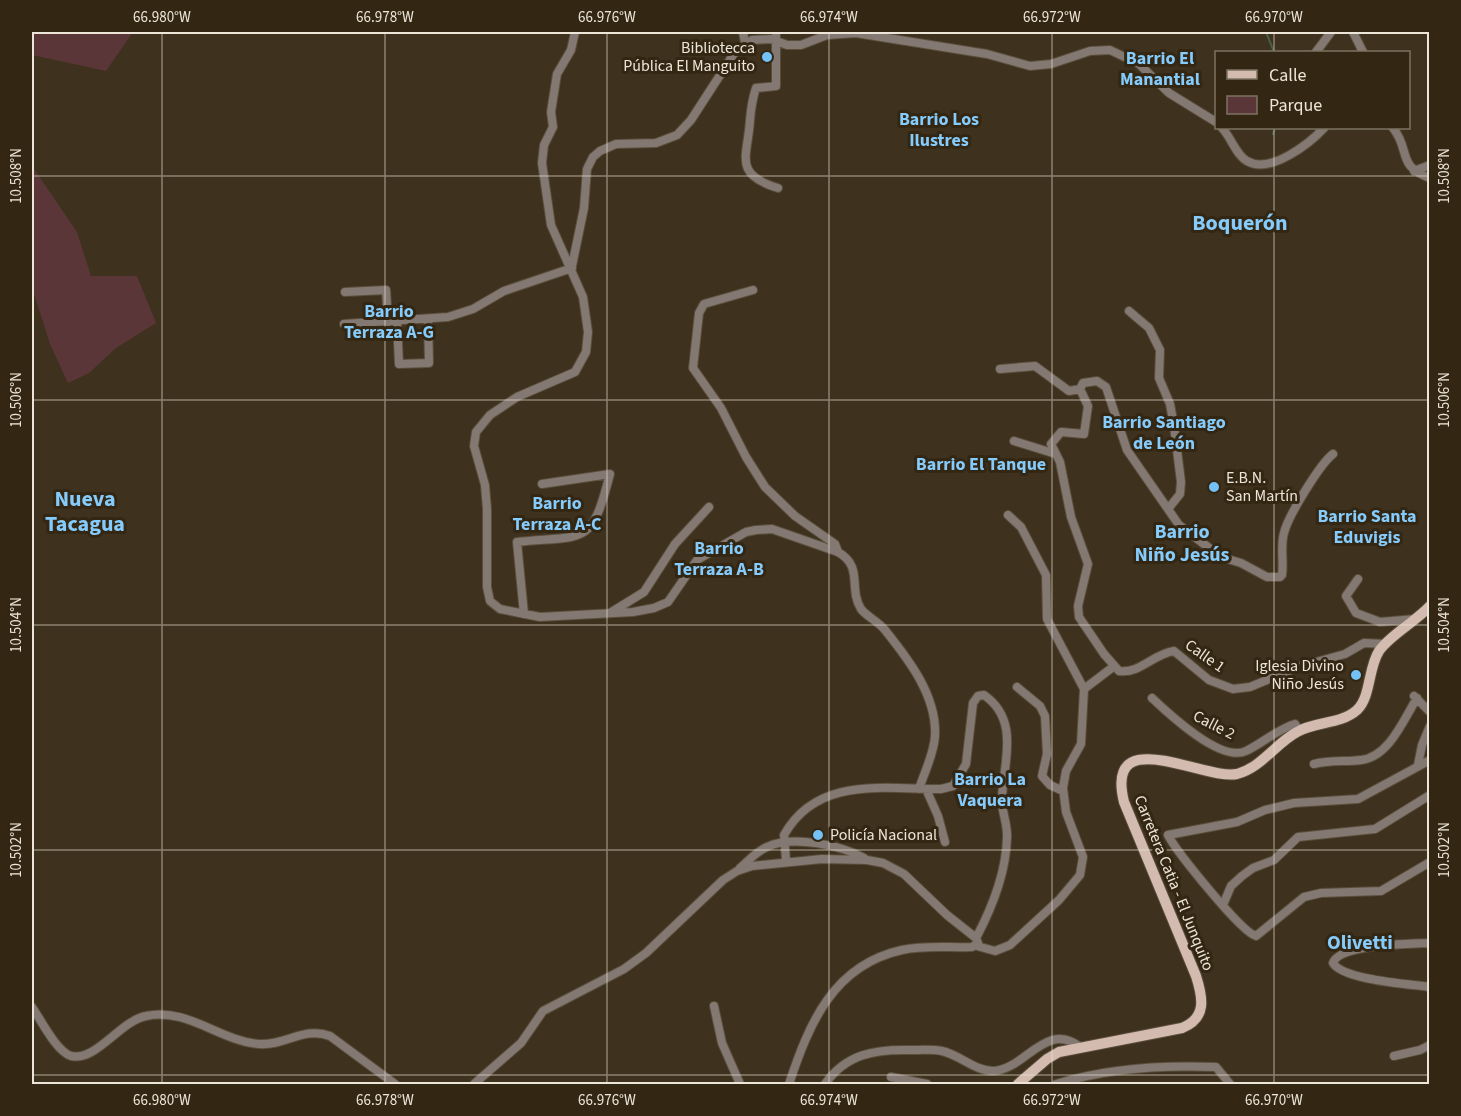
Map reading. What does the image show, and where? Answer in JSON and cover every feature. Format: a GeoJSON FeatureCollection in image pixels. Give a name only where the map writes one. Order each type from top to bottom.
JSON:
{"type":"FeatureCollection","features":[{"type":"Feature","properties":{"kind":"main road","name":"Carretera Catia - El Junquito"},"geometry":{"type":"LineString","coordinates":[[1018,1084],[1047,1059],[1059,1052],[1182,1028],[1194,1023],[1202,1007],[1196,976],[1124,802],[1122,776],[1133,763],[1155,758],[1215,773],[1241,773],[1299,730],[1338,720],[1355,712],[1362,702],[1371,666],[1386,644],[1418,619],[1430,606]]}},
{"type":"Feature","properties":{"kind":"street"},"geometry":{"type":"LineString","coordinates":[[575,32],[571,50],[556,74],[551,112],[553,127],[544,145],[542,163],[551,225],[572,267],[583,297],[587,316],[586,352],[580,366],[568,377],[529,391],[508,403],[482,424],[474,439],[488,509],[488,595],[494,606],[500,609],[552,617],[644,610],[668,602],[697,561],[746,532],[772,529],[838,552],[847,557],[853,567],[859,606],[891,637],[919,677],[929,699],[935,735],[922,789],[938,816],[945,842]]}},
{"type":"Feature","properties":{"kind":"street"},"geometry":{"type":"LineString","coordinates":[[743,32],[745,43]]}},
{"type":"Feature","properties":{"kind":"street"},"geometry":{"type":"LineString","coordinates":[[1317,51],[1331,32]]}},
{"type":"Feature","properties":{"kind":"street"},"geometry":{"type":"LineString","coordinates":[[1353,32],[1362,51]]}},
{"type":"Feature","properties":{"kind":"street"},"geometry":{"type":"LineString","coordinates":[[777,36],[788,45],[801,45],[829,33],[892,37],[987,54],[1030,66],[1051,64],[1090,51],[1118,52],[1139,64],[1168,93],[1215,121]]}},
{"type":"Feature","properties":{"kind":"street"},"geometry":{"type":"LineString","coordinates":[[572,267],[584,208],[587,169],[592,157],[616,144],[656,144],[677,135],[691,120],[735,52],[745,43],[777,36]]}},
{"type":"Feature","properties":{"kind":"street"},"geometry":{"type":"LineString","coordinates":[[777,36],[776,86],[756,88],[750,106],[744,153],[750,172],[755,178],[778,188]]}},
{"type":"Feature","properties":{"kind":"street"},"geometry":{"type":"LineString","coordinates":[[1223,129],[1244,159],[1258,164],[1291,155],[1323,129]]}},
{"type":"Feature","properties":{"kind":"street"},"geometry":{"type":"LineString","coordinates":[[1393,129],[1414,171],[1430,178]]}},
{"type":"Feature","properties":{"kind":"street"},"geometry":{"type":"LineString","coordinates":[[1414,171],[1430,165]]}},
{"type":"Feature","properties":{"kind":"street"},"geometry":{"type":"LineString","coordinates":[[344,324],[428,319],[473,309],[504,291],[572,267]]}},
{"type":"Feature","properties":{"kind":"street"},"geometry":{"type":"LineString","coordinates":[[345,292],[386,290],[388,321]]}},
{"type":"Feature","properties":{"kind":"street"},"geometry":{"type":"LineString","coordinates":[[753,290],[704,304],[697,322],[693,368],[721,408],[746,457],[765,486],[795,516],[835,544],[838,552]]}},
{"type":"Feature","properties":{"kind":"street"},"geometry":{"type":"LineString","coordinates":[[1129,311],[1149,328],[1160,350],[1159,378],[1172,415],[1181,482],[1180,494],[1168,509]]}},
{"type":"Feature","properties":{"kind":"street"},"geometry":{"type":"LineString","coordinates":[[397,321],[399,364],[429,363],[428,319]]}},
{"type":"Feature","properties":{"kind":"street"},"geometry":{"type":"LineString","coordinates":[[1000,369],[1035,366],[1069,391],[1080,389]]}},
{"type":"Feature","properties":{"kind":"street"},"geometry":{"type":"LineString","coordinates":[[1080,389],[1083,383],[1092,380],[1106,387],[1127,450],[1179,525],[1215,553],[1242,563],[1267,577],[1280,577],[1287,526],[1317,472],[1333,454]]}},
{"type":"Feature","properties":{"kind":"street"},"geometry":{"type":"LineString","coordinates":[[1080,389],[1088,406],[1084,434],[1065,431],[1056,435],[1051,444],[1065,483],[1071,517],[1088,564],[1078,606],[1079,616],[1113,667],[1084,689]]}},
{"type":"Feature","properties":{"kind":"street"},"geometry":{"type":"LineString","coordinates":[[1014,441],[1056,454]]}},
{"type":"Feature","properties":{"kind":"street"},"geometry":{"type":"LineString","coordinates":[[524,614],[517,542],[576,537],[587,532],[598,518],[610,474],[542,484]]}},
{"type":"Feature","properties":{"kind":"street"},"geometry":{"type":"LineString","coordinates":[[610,613],[644,592],[675,544],[709,507]]}},
{"type":"Feature","properties":{"kind":"street"},"geometry":{"type":"LineString","coordinates":[[474,1084],[521,1042],[543,1011],[624,969],[646,953],[704,897],[767,847],[784,843],[842,848],[867,860],[896,868],[976,942],[995,951],[1010,945],[1042,917],[1080,875],[1083,856],[1066,812],[1063,791],[1065,771],[1081,744],[1084,689],[1047,619],[1046,575],[1028,538],[1008,515]]}},
{"type":"Feature","properties":{"kind":"street"},"geometry":{"type":"LineString","coordinates":[[1358,579],[1346,596],[1350,607],[1361,617],[1380,622],[1418,619]]}},
{"type":"Feature","properties":{"kind":"street","name":"Calle 1"},"geometry":{"type":"LineString","coordinates":[[1113,667],[1119,671],[1132,671],[1161,655],[1174,651],[1209,680],[1223,686],[1239,688],[1345,654],[1364,643],[1386,644]]}},
{"type":"Feature","properties":{"kind":"street"},"geometry":{"type":"LineString","coordinates":[[1017,687],[1043,710],[1048,732],[1042,776],[1050,785],[1063,791]]}},
{"type":"Feature","properties":{"kind":"street"},"geometry":{"type":"LineString","coordinates":[[786,860],[784,843],[788,828],[806,807],[824,797],[851,789],[948,789],[964,769],[968,757],[973,703],[978,696],[984,695],[1004,718],[1008,735],[1002,797],[1007,837],[1002,871],[976,942]]}},
{"type":"Feature","properties":{"kind":"street"},"geometry":{"type":"LineString","coordinates":[[1314,764],[1335,760],[1363,760],[1379,752],[1395,734],[1415,697],[1430,712]]}},
{"type":"Feature","properties":{"kind":"street","name":"Calle 2"},"geometry":{"type":"LineString","coordinates":[[1152,698],[1181,725],[1212,744],[1233,752],[1244,752],[1268,736],[1295,724],[1299,730]]}},
{"type":"Feature","properties":{"kind":"street"},"geometry":{"type":"LineString","coordinates":[[1418,765],[1422,745],[1430,726]]}},
{"type":"Feature","properties":{"kind":"street"},"geometry":{"type":"LineString","coordinates":[[1430,760],[1379,790],[1358,799],[1294,803],[1265,810],[1238,822],[1167,835],[1223,904],[1248,932],[1256,936],[1304,897],[1321,893],[1381,891],[1430,862]]}},
{"type":"Feature","properties":{"kind":"street"},"geometry":{"type":"LineString","coordinates":[[1223,904],[1232,886],[1242,876],[1253,868],[1274,860],[1298,837],[1375,829],[1430,795]]}},
{"type":"Feature","properties":{"kind":"street"},"geometry":{"type":"LineString","coordinates":[[737,871],[786,860],[867,860]]}},
{"type":"Feature","properties":{"kind":"street"},"geometry":{"type":"LineString","coordinates":[[789,1084],[806,1035],[845,977],[888,954],[902,950],[976,942]]}},
{"type":"Feature","properties":{"kind":"street"},"geometry":{"type":"LineString","coordinates":[[1430,943],[1376,946],[1339,955],[1333,963],[1337,969],[1363,976],[1430,987]]}},
{"type":"Feature","properties":{"kind":"street"},"geometry":{"type":"LineString","coordinates":[[714,1006],[722,1043],[740,1084]]}},
{"type":"Feature","properties":{"kind":"street"},"geometry":{"type":"LineString","coordinates":[[32,1007],[59,1049],[73,1056],[89,1054],[138,1018],[170,1015],[257,1044],[319,1032],[330,1036],[395,1084]]}},
{"type":"Feature","properties":{"kind":"street"},"geometry":{"type":"LineString","coordinates":[[825,1084],[849,1060],[880,1051],[942,1051],[993,1071],[1007,1067],[1046,1041],[1068,1040],[1080,1047]]}},
{"type":"Feature","properties":{"kind":"street"},"geometry":{"type":"LineString","coordinates":[[1394,1056],[1420,1050],[1430,1045]]}},
{"type":"Feature","properties":{"kind":"street"},"geometry":{"type":"LineString","coordinates":[[1056,1084],[1139,1068],[1178,1066],[1216,1067],[1230,1084]]}},
{"type":"Feature","properties":{"kind":"street"},"geometry":{"type":"LineString","coordinates":[[891,1077],[927,1084]]}},
{"type":"Feature","properties":{"kind":"green space"},"geometry":{"type":"Polygon","coordinates":[[[32,32],[133,32],[106,71],[32,55],[32,32]]]}},
{"type":"Feature","properties":{"kind":"green space"},"geometry":{"type":"Polygon","coordinates":[[[32,166],[77,232],[91,276],[137,276],[156,323],[116,348],[89,373],[68,383],[50,344],[32,293],[32,166]]]}},
{"type":"Feature","properties":{"kind":"waterway"},"geometry":{"type":"LineString","coordinates":[[1266,32],[1274,51]]}},
{"type":"Feature","properties":{"kind":"waterway"},"geometry":{"type":"LineString","coordinates":[[1273,134],[1275,129]]}},
{"type":"Feature","properties":{"kind":"place","name":"Bibliotecca Pública El Manguito"},"geometry":{"type":"Point","coordinates":[767,57]}},
{"type":"Feature","properties":{"kind":"place","name":"E.B.N. San Martín"},"geometry":{"type":"Point","coordinates":[1214,487]}},
{"type":"Feature","properties":{"kind":"place","name":"Iglesia Divino Niño Jesús"},"geometry":{"type":"Point","coordinates":[1356,675]}},
{"type":"Feature","properties":{"kind":"place","name":"Policía Nacional"},"geometry":{"type":"Point","coordinates":[818,835]}},
{"type":"Feature","properties":{"kind":"district","name":"Barrio El Manantial"},"geometry":{"type":"Point","coordinates":[1160,68]}},
{"type":"Feature","properties":{"kind":"district","name":"Barrio Los Ilustres"},"geometry":{"type":"Point","coordinates":[939,129]}},
{"type":"Feature","properties":{"kind":"district","name":"Boquerón"},"geometry":{"type":"Point","coordinates":[1240,223]}},
{"type":"Feature","properties":{"kind":"district","name":"Barrio Terraza A-G"},"geometry":{"type":"Point","coordinates":[389,321]}},
{"type":"Feature","properties":{"kind":"district","name":"Barrio Santiago de León"},"geometry":{"type":"Point","coordinates":[1164,432]}},
{"type":"Feature","properties":{"kind":"district","name":"Barrio El Tanque"},"geometry":{"type":"Point","coordinates":[981,464]}},
{"type":"Feature","properties":{"kind":"district","name":"Nueva Tacagua"},"geometry":{"type":"Point","coordinates":[85,512]}},
{"type":"Feature","properties":{"kind":"district","name":"Barrio Terraza A-C"},"geometry":{"type":"Point","coordinates":[557,513]}},
{"type":"Feature","properties":{"kind":"district","name":"Barrio Santa Eduvigis"},"geometry":{"type":"Point","coordinates":[1367,526]}},
{"type":"Feature","properties":{"kind":"district","name":"Barrio Niño Jesús"},"geometry":{"type":"Point","coordinates":[1182,544]}},
{"type":"Feature","properties":{"kind":"district","name":"Barrio Terraza A-B"},"geometry":{"type":"Point","coordinates":[719,558]}},
{"type":"Feature","properties":{"kind":"district","name":"Barrio La Vaquera"},"geometry":{"type":"Point","coordinates":[990,789]}},
{"type":"Feature","properties":{"kind":"district","name":"Olivetti"},"geometry":{"type":"Point","coordinates":[1360,943]}}]}
